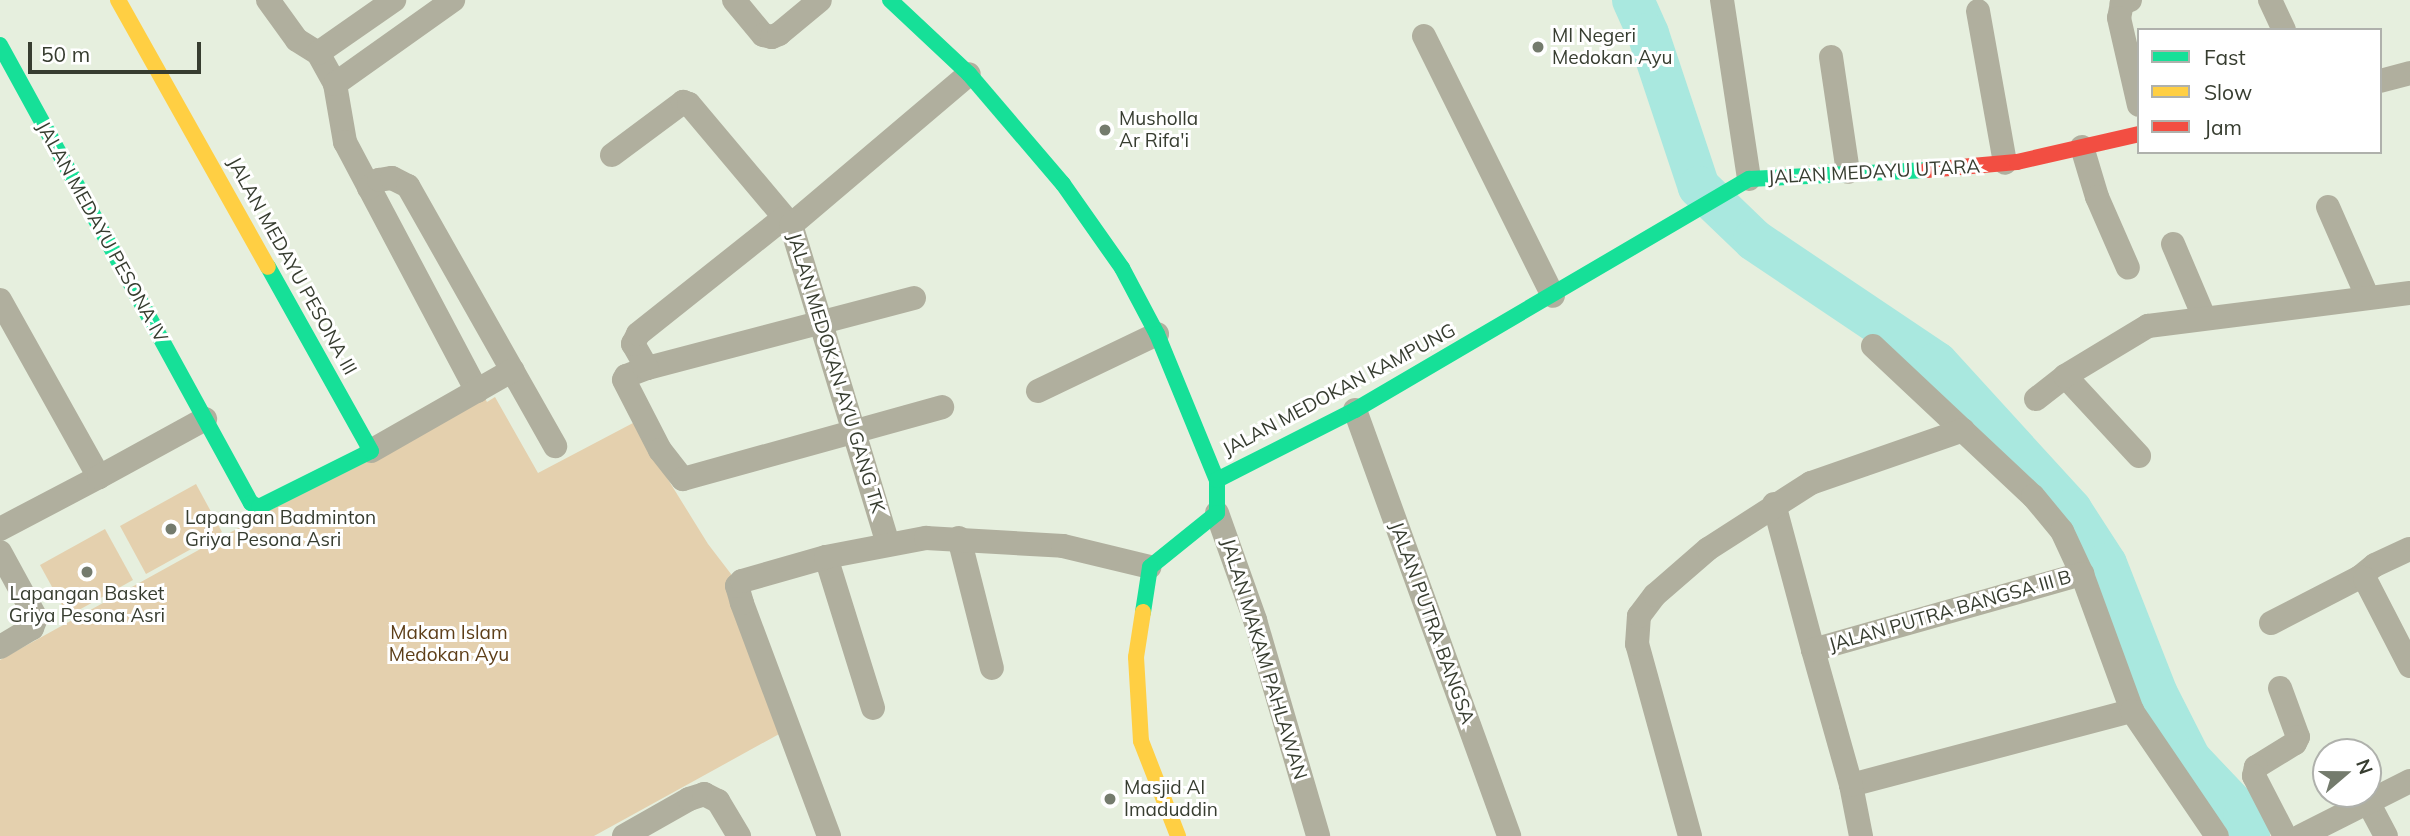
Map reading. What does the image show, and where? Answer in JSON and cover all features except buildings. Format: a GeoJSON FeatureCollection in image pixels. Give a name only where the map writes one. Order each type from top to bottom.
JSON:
{"type":"FeatureCollection","features":[{"type":"Feature","properties":{"kind":"street","name":"JALAN MEDAYU PESONA III"},"geometry":{"type":"LineString","coordinates":[[118,0],[371,451]]}},
{"type":"Feature","properties":{"kind":"street"},"geometry":{"type":"LineString","coordinates":[[268,0],[297,40],[318,53],[335,84],[345,142],[477,391]]}},
{"type":"Feature","properties":{"kind":"street"},"geometry":{"type":"LineString","coordinates":[[335,84],[453,0]]}},
{"type":"Feature","properties":{"kind":"street"},"geometry":{"type":"LineString","coordinates":[[734,0],[763,35],[772,37],[820,0]]}},
{"type":"Feature","properties":{"kind":"street","name":"JALAN MEDOKAN KAMPUNG"},"geometry":{"type":"LineString","coordinates":[[890,0],[969,74],[1063,184],[1122,268],[1157,334],[1217,480],[1355,410],[1742,183]]}},
{"type":"Feature","properties":{"kind":"street"},"geometry":{"type":"LineString","coordinates":[[1722,0],[1742,183]]}},
{"type":"Feature","properties":{"kind":"street"},"geometry":{"type":"LineString","coordinates":[[2130,0],[2122,3],[2119,18],[2137,97]]}},
{"type":"Feature","properties":{"kind":"street"},"geometry":{"type":"LineString","coordinates":[[2270,0],[2283,28]]}},
{"type":"Feature","properties":{"kind":"street"},"geometry":{"type":"LineString","coordinates":[[318,53],[387,5],[398,39]]}},
{"type":"Feature","properties":{"kind":"street"},"geometry":{"type":"LineString","coordinates":[[1978,11],[2005,163]]}},
{"type":"Feature","properties":{"kind":"street"},"geometry":{"type":"LineString","coordinates":[[1424,36],[1553,296]]}},
{"type":"Feature","properties":{"kind":"street","name":"JALAN MEDAYU PESONA IV"},"geometry":{"type":"LineString","coordinates":[[0,45],[251,503],[259,507],[268,505],[371,451]]}},
{"type":"Feature","properties":{"kind":"street"},"geometry":{"type":"LineString","coordinates":[[1830,57],[1848,172]]}},
{"type":"Feature","properties":{"kind":"street"},"geometry":{"type":"LineString","coordinates":[[2382,80],[2410,73]]}},
{"type":"Feature","properties":{"kind":"street","name":"JALAN MEDOKAN AYU GANG TK"},"geometry":{"type":"LineString","coordinates":[[888,544],[788,221],[969,74]]}},
{"type":"Feature","properties":{"kind":"street"},"geometry":{"type":"LineString","coordinates":[[612,155],[683,102],[689,104],[788,221],[638,334],[633,344],[647,368]]}},
{"type":"Feature","properties":{"kind":"street","name":"JALAN MEDAYU UTARA"},"geometry":{"type":"LineString","coordinates":[[1742,183],[1848,172],[1949,170],[2005,163],[2137,134]]}},
{"type":"Feature","properties":{"kind":"street"},"geometry":{"type":"LineString","coordinates":[[2082,147],[2097,197],[2128,268]]}},
{"type":"Feature","properties":{"kind":"street"},"geometry":{"type":"LineString","coordinates":[[369,188],[379,180],[392,178],[408,186],[555,446]]}},
{"type":"Feature","properties":{"kind":"street"},"geometry":{"type":"LineString","coordinates":[[2328,207],[2367,296]]}},
{"type":"Feature","properties":{"kind":"street"},"geometry":{"type":"LineString","coordinates":[[2173,244],[2204,317]]}},
{"type":"Feature","properties":{"kind":"street"},"geometry":{"type":"LineString","coordinates":[[2036,399],[2065,376],[2148,326],[2367,296],[2410,293]]}},
{"type":"Feature","properties":{"kind":"street"},"geometry":{"type":"LineString","coordinates":[[914,298],[647,368],[626,376],[624,380],[660,450],[683,479],[942,407]]}},
{"type":"Feature","properties":{"kind":"street"},"geometry":{"type":"LineString","coordinates":[[0,300],[99,477]]}},
{"type":"Feature","properties":{"kind":"street"},"geometry":{"type":"LineString","coordinates":[[1038,391],[1157,334]]}},
{"type":"Feature","properties":{"kind":"street"},"geometry":{"type":"LineString","coordinates":[[1873,346],[2034,496],[2062,531],[2082,574]]}},
{"type":"Feature","properties":{"kind":"street"},"geometry":{"type":"LineString","coordinates":[[371,451],[513,370]]}},
{"type":"Feature","properties":{"kind":"street"},"geometry":{"type":"LineString","coordinates":[[2065,376],[2139,456]]}},
{"type":"Feature","properties":{"kind":"street","name":"JALAN PUTRA BANGSA"},"geometry":{"type":"LineString","coordinates":[[1355,410],[1509,836]]}},
{"type":"Feature","properties":{"kind":"street"},"geometry":{"type":"LineString","coordinates":[[0,530],[205,419]]}},
{"type":"Feature","properties":{"kind":"street"},"geometry":{"type":"LineString","coordinates":[[1690,836],[1637,645],[1639,616],[1655,595],[1708,549],[1774,504],[1811,483],[1963,430]]}},
{"type":"Feature","properties":{"kind":"street","name":"JALAN MAKAM PAHLAWAN"},"geometry":{"type":"LineString","coordinates":[[1217,480],[1217,513],[1255,620],[1318,836]]}},
{"type":"Feature","properties":{"kind":"street"},"geometry":{"type":"LineString","coordinates":[[1774,504],[1813,650]]}},
{"type":"Feature","properties":{"kind":"street"},"geometry":{"type":"LineString","coordinates":[[1178,836],[1141,741],[1136,657],[1150,567],[1217,513]]}},
{"type":"Feature","properties":{"kind":"street"},"geometry":{"type":"LineString","coordinates":[[829,836],[737,586],[748,578],[826,557],[926,538],[1063,546],[1150,567]]}},
{"type":"Feature","properties":{"kind":"street"},"geometry":{"type":"LineString","coordinates":[[959,538],[992,668]]}},
{"type":"Feature","properties":{"kind":"street"},"geometry":{"type":"LineString","coordinates":[[2271,623],[2361,577],[2375,565],[2410,549]]}},
{"type":"Feature","properties":{"kind":"street"},"geometry":{"type":"LineString","coordinates":[[0,552],[36,618],[32,628],[0,646]]}},
{"type":"Feature","properties":{"kind":"street"},"geometry":{"type":"LineString","coordinates":[[826,557],[873,708]]}},
{"type":"Feature","properties":{"kind":"street","name":"JALAN PUTRA BANGSA III B"},"geometry":{"type":"LineString","coordinates":[[1861,836],[1851,785],[1813,650],[2082,574],[2132,711],[2217,836]]}},
{"type":"Feature","properties":{"kind":"street"},"geometry":{"type":"LineString","coordinates":[[2361,577],[2365,579],[2410,666]]}},
{"type":"Feature","properties":{"kind":"street"},"geometry":{"type":"LineString","coordinates":[[2280,688],[2298,737],[2295,743],[2256,767],[2254,776],[2285,836]]}},
{"type":"Feature","properties":{"kind":"street"},"geometry":{"type":"LineString","coordinates":[[1851,785],[2132,711]]}},
{"type":"Feature","properties":{"kind":"street"},"geometry":{"type":"LineString","coordinates":[[2382,797],[2410,781]]}},
{"type":"Feature","properties":{"kind":"street"},"geometry":{"type":"LineString","coordinates":[[624,836],[689,799],[704,794],[718,801],[739,836]]}},
{"type":"Feature","properties":{"kind":"street"},"geometry":{"type":"LineString","coordinates":[[2301,836],[2360,808]]}},
{"type":"Feature","properties":{"kind":"street"},"geometry":{"type":"LineString","coordinates":[[2371,808],[2386,836]]}},
{"type":"Feature","properties":{"kind":"green space","name":"Makam Islam Medokan Ayu"},"geometry":{"type":"Polygon","coordinates":[[[482,393],[487,402],[495,397],[538,473],[633,423],[708,544],[731,574],[781,733],[594,836],[0,836],[0,660],[482,393]]]}},
{"type":"Feature","properties":{"kind":"green space","name":"Lapangan Badminton Griya Pesona Asri"},"geometry":{"type":"Polygon","coordinates":[[[196,484],[222,532],[146,574],[120,526],[196,484]]]}},
{"type":"Feature","properties":{"kind":"green space","name":"Lapangan Basket Griya Pesona Asri"},"geometry":{"type":"Polygon","coordinates":[[[105,529],[133,580],[68,616],[40,565],[105,529]]]}},
{"type":"Feature","properties":{"kind":"waterway"},"geometry":{"type":"LineString","coordinates":[[1633,0],[1648,34],[1699,187],[1754,240],[1937,363],[2071,510],[2106,564],[2157,694],[2190,759],[2244,816],[2249,836]]}},
{"type":"Feature","properties":{"kind":"traffic: fast"},"geometry":{"type":"LineString","coordinates":[[890,0],[969,74],[1063,184],[1122,268],[1157,334],[1217,480],[1217,513],[1150,567],[1143,612]]}},
{"type":"Feature","properties":{"kind":"traffic: fast"},"geometry":{"type":"LineString","coordinates":[[0,45],[251,503],[259,507],[371,451],[268,267]]}},
{"type":"Feature","properties":{"kind":"traffic: fast"},"geometry":{"type":"LineString","coordinates":[[1217,480],[1355,410],[1749,179],[1927,170]]}},
{"type":"Feature","properties":{"kind":"traffic: slow"},"geometry":{"type":"LineString","coordinates":[[118,0],[268,267]]}},
{"type":"Feature","properties":{"kind":"traffic: slow"},"geometry":{"type":"LineString","coordinates":[[1143,612],[1136,657],[1141,741],[1178,836]]}},
{"type":"Feature","properties":{"kind":"traffic: jam"},"geometry":{"type":"LineString","coordinates":[[1927,170],[2017,162],[2137,134]]}},
{"type":"Feature","properties":{"kind":"place","name":"MI Negeri Medokan Ayu"},"geometry":{"type":"Point","coordinates":[1538,47]}},
{"type":"Feature","properties":{"kind":"place","name":"Musholla Ar Rifa'i"},"geometry":{"type":"Point","coordinates":[1105,130]}},
{"type":"Feature","properties":{"kind":"place","name":"Lapangan Badminton Griya Pesona Asri"},"geometry":{"type":"Point","coordinates":[171,529]}},
{"type":"Feature","properties":{"kind":"place","name":"Lapangan Basket Griya Pesona Asri"},"geometry":{"type":"Point","coordinates":[87,572]}},
{"type":"Feature","properties":{"kind":"place","name":"Masjid Al Imaduddin"},"geometry":{"type":"Point","coordinates":[1110,799]}}]}
